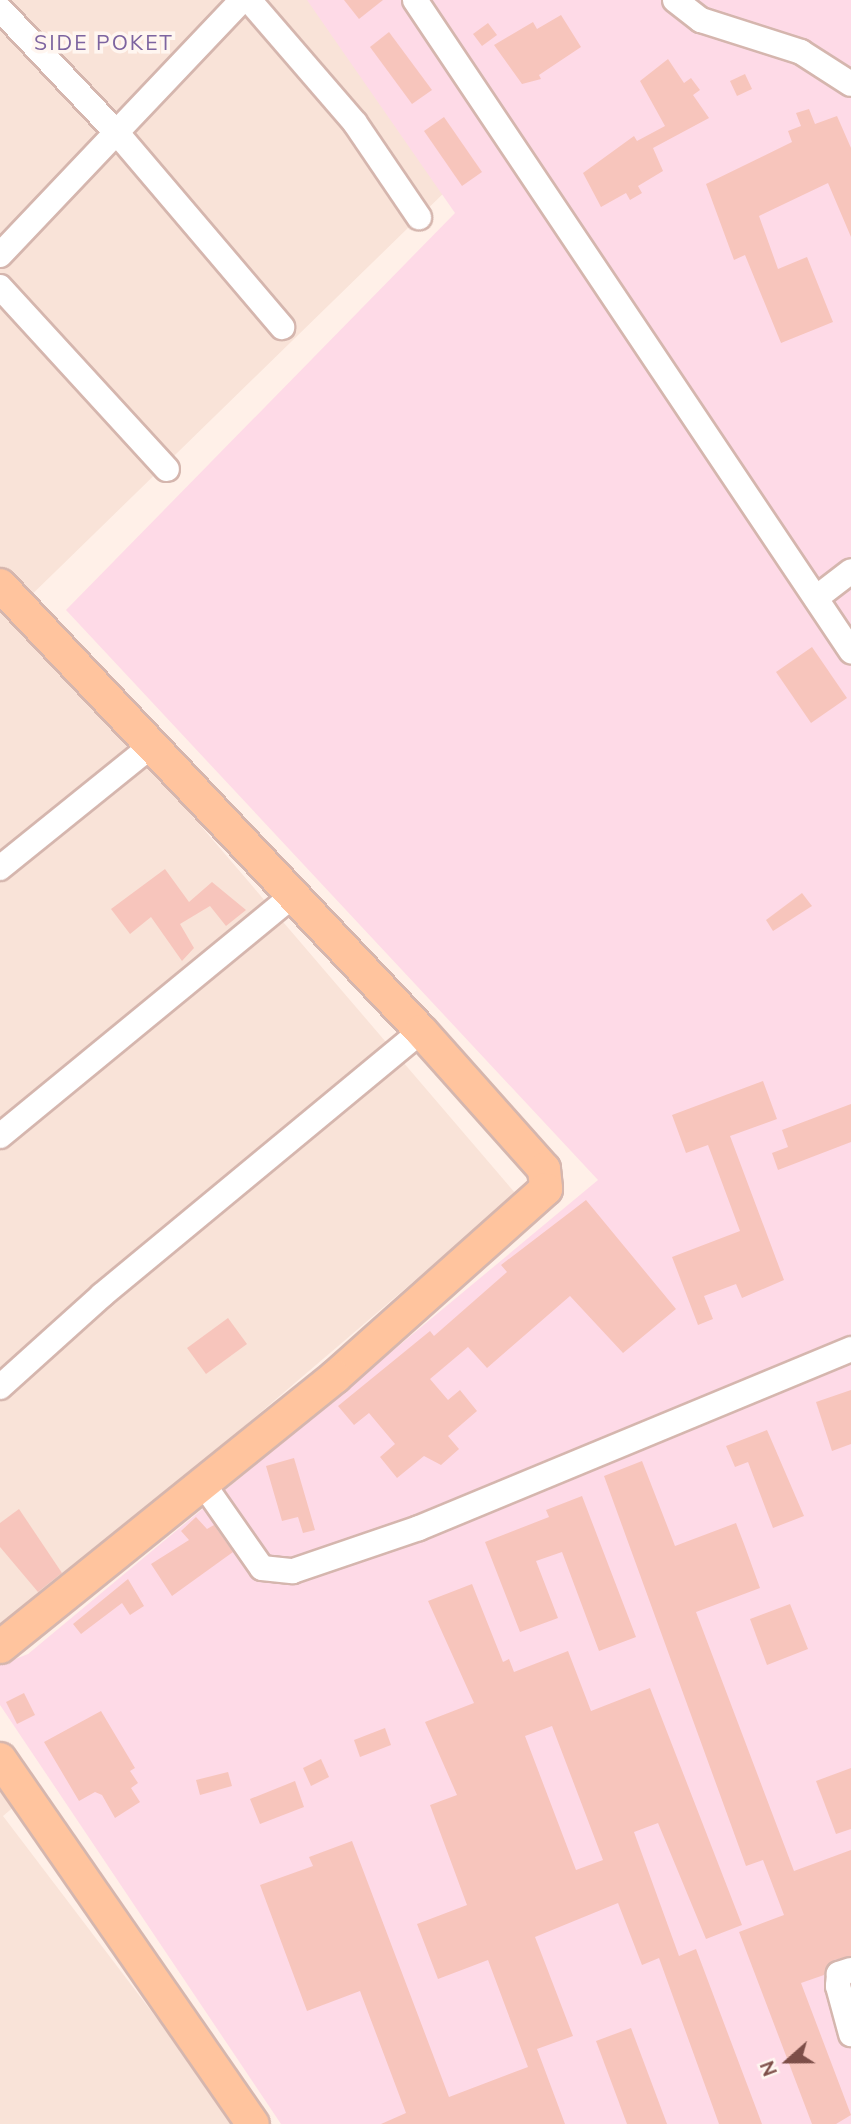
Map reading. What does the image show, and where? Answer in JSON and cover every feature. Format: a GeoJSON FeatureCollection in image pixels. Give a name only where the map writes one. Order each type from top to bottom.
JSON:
{"type":"FeatureCollection","features":[{"type":"Feature","properties":{"kind":"main road"},"geometry":{"type":"LineString","coordinates":[[0,585],[150,747],[421,1031],[544,1169],[546,1189],[335,1377],[0,1647]]}},
{"type":"Feature","properties":{"kind":"main road"},"geometry":{"type":"LineString","coordinates":[[0,1759],[253,2124]]}},
{"type":"Feature","properties":{"kind":"street"},"geometry":{"type":"LineString","coordinates":[[0,255],[242,0]]}},
{"type":"Feature","properties":{"kind":"street"},"geometry":{"type":"LineString","coordinates":[[249,0],[355,123],[418,217]]}},
{"type":"Feature","properties":{"kind":"street"},"geometry":{"type":"LineString","coordinates":[[415,0],[851,651]]}},
{"type":"Feature","properties":{"kind":"street"},"geometry":{"type":"LineString","coordinates":[[675,0],[701,20],[801,52],[851,84]]}},
{"type":"Feature","properties":{"kind":"street"},"geometry":{"type":"LineString","coordinates":[[0,9],[117,133],[282,327]]}},
{"type":"Feature","properties":{"kind":"street"},"geometry":{"type":"LineString","coordinates":[[0,287],[167,469]]}},
{"type":"Feature","properties":{"kind":"street"},"geometry":{"type":"LineString","coordinates":[[816,598],[851,571]]}},
{"type":"Feature","properties":{"kind":"street"},"geometry":{"type":"LineString","coordinates":[[0,868],[150,747]]}},
{"type":"Feature","properties":{"kind":"street"},"geometry":{"type":"LineString","coordinates":[[0,1136],[292,896]]}},
{"type":"Feature","properties":{"kind":"street"},"geometry":{"type":"LineString","coordinates":[[0,1387],[102,1295],[421,1031]]}},
{"type":"Feature","properties":{"kind":"street"},"geometry":{"type":"LineString","coordinates":[[204,1485],[262,1569],[293,1571],[419,1528],[851,1349]]}},
{"type":"Feature","properties":{"kind":"street"},"geometry":{"type":"LineString","coordinates":[[851,1970],[839,1974],[838,1986],[851,2034]]}},
{"type":"Feature","properties":{"kind":"shaded area"},"geometry":{"type":"Polygon","coordinates":[[[0,0],[317,0],[450,187],[16,610],[516,1194],[0,1635],[0,0]]]}},
{"type":"Feature","properties":{"kind":"shaded area"},"geometry":{"type":"Polygon","coordinates":[[[307,0],[851,0],[851,2124],[281,2124],[0,1705],[0,1665],[28,1654],[598,1180],[66,610],[455,213],[307,0]]]}},
{"type":"Feature","properties":{"kind":"shaded area"},"geometry":{"type":"Polygon","coordinates":[[[0,1770],[22,1800],[3,1816],[237,2124],[0,2124],[0,1770]]]}},
{"type":"Feature","properties":{"kind":"building"},"geometry":{"type":"Polygon","coordinates":[[[344,0],[383,0],[359,19],[344,0]]]}},
{"type":"Feature","properties":{"kind":"building"},"geometry":{"type":"Polygon","coordinates":[[[561,15],[581,47],[539,75],[541,79],[522,84],[494,45],[533,22],[537,29],[561,15]]]}},
{"type":"Feature","properties":{"kind":"building"},"geometry":{"type":"Polygon","coordinates":[[[488,23],[497,35],[482,46],[473,34],[488,23]]]}},
{"type":"Feature","properties":{"kind":"building"},"geometry":{"type":"Polygon","coordinates":[[[389,32],[432,90],[412,104],[370,47],[389,32]]]}},
{"type":"Feature","properties":{"kind":"building"},"geometry":{"type":"Polygon","coordinates":[[[668,59],[684,83],[691,78],[700,90],[693,95],[709,118],[653,148],[663,171],[638,186],[642,193],[630,200],[626,193],[601,207],[583,173],[634,136],[637,141],[665,126],[640,81],[668,59]]]}},
{"type":"Feature","properties":{"kind":"building"},"geometry":{"type":"Polygon","coordinates":[[[745,74],[752,89],[737,96],[730,81],[745,74]]]}},
{"type":"Feature","properties":{"kind":"building"},"geometry":{"type":"Polygon","coordinates":[[[809,109],[815,124],[837,116],[851,148],[851,237],[828,183],[759,216],[778,269],[807,257],[833,322],[781,343],[745,255],[734,260],[706,184],[792,142],[788,131],[801,126],[796,113],[809,109]]]}},
{"type":"Feature","properties":{"kind":"building"},"geometry":{"type":"Polygon","coordinates":[[[444,117],[482,172],[462,186],[424,131],[444,117]]]}},
{"type":"Feature","properties":{"kind":"building"},"geometry":{"type":"Polygon","coordinates":[[[812,647],[847,698],[811,723],[776,672],[812,647]]]}},
{"type":"Feature","properties":{"kind":"building"},"geometry":{"type":"Polygon","coordinates":[[[165,869],[189,902],[212,882],[246,910],[226,926],[210,906],[180,924],[194,948],[182,961],[151,917],[130,934],[111,909],[165,869]]]}},
{"type":"Feature","properties":{"kind":"building"},"geometry":{"type":"Polygon","coordinates":[[[802,893],[812,906],[773,931],[766,920],[802,893]]]}},
{"type":"Feature","properties":{"kind":"building"},"geometry":{"type":"Polygon","coordinates":[[[763,1081],[777,1119],[730,1136],[784,1280],[742,1298],[736,1284],[704,1296],[713,1319],[698,1325],[672,1257],[740,1231],[708,1145],[686,1153],[672,1115],[763,1081]]]}},
{"type":"Feature","properties":{"kind":"building"},"geometry":{"type":"Polygon","coordinates":[[[851,1104],[851,1142],[778,1170],[772,1153],[788,1147],[782,1130],[851,1104]]]}},
{"type":"Feature","properties":{"kind":"building"},"geometry":{"type":"Polygon","coordinates":[[[586,1200],[676,1309],[623,1353],[570,1296],[487,1368],[468,1347],[430,1379],[448,1400],[460,1390],[477,1411],[448,1436],[459,1449],[441,1465],[424,1456],[397,1478],[380,1457],[395,1444],[369,1413],[354,1425],[338,1406],[430,1331],[434,1336],[507,1272],[501,1265],[586,1200]]]}},
{"type":"Feature","properties":{"kind":"building"},"geometry":{"type":"Polygon","coordinates":[[[228,1318],[247,1344],[206,1374],[187,1348],[228,1318]]]}},
{"type":"Feature","properties":{"kind":"building"},"geometry":{"type":"Polygon","coordinates":[[[851,1390],[851,1444],[832,1451],[816,1402],[851,1390]]]}},
{"type":"Feature","properties":{"kind":"building"},"geometry":{"type":"Polygon","coordinates":[[[767,1430],[804,1516],[773,1528],[748,1462],[735,1467],[726,1446],[767,1430]]]}},
{"type":"Feature","properties":{"kind":"building"},"geometry":{"type":"Polygon","coordinates":[[[294,1458],[315,1530],[303,1533],[298,1517],[282,1521],[266,1466],[294,1458]]]}},
{"type":"Feature","properties":{"kind":"building"},"geometry":{"type":"Polygon","coordinates":[[[642,1461],[675,1546],[736,1523],[744,1544],[760,1588],[696,1612],[794,1871],[851,1850],[851,1956],[834,1960],[824,1975],[801,1983],[851,2115],[836,2124],[812,2124],[739,1932],[784,1915],[763,1860],[746,1866],[604,1476],[642,1461]]]}},
{"type":"Feature","properties":{"kind":"building"},"geometry":{"type":"Polygon","coordinates":[[[582,1496],[636,1637],[599,1651],[562,1552],[536,1561],[558,1618],[520,1632],[485,1542],[549,1517],[546,1510],[582,1496]]]}},
{"type":"Feature","properties":{"kind":"building"},"geometry":{"type":"Polygon","coordinates":[[[19,1509],[62,1573],[38,1592],[0,1547],[0,1523],[19,1509]]]}},
{"type":"Feature","properties":{"kind":"building"},"geometry":{"type":"Polygon","coordinates":[[[196,1517],[207,1529],[214,1525],[233,1552],[172,1596],[151,1564],[189,1540],[181,1531],[196,1517]]]}},
{"type":"Feature","properties":{"kind":"building"},"geometry":{"type":"Polygon","coordinates":[[[128,1579],[144,1606],[130,1615],[122,1603],[81,1634],[73,1624],[128,1579]]]}},
{"type":"Feature","properties":{"kind":"building"},"geometry":{"type":"Polygon","coordinates":[[[472,1584],[503,1662],[509,1659],[514,1672],[568,1651],[591,1711],[650,1688],[742,1925],[706,1939],[658,1823],[634,1832],[679,1956],[696,1949],[762,2124],[719,2124],[659,1958],[642,1965],[618,1903],[535,1937],[573,2036],[537,2049],[565,2124],[381,2124],[406,2113],[360,1991],[307,2011],[260,1885],[313,1866],[309,1857],[352,1841],[449,2097],[528,2067],[488,1960],[438,1979],[417,1924],[467,1905],[430,1805],[457,1795],[425,1722],[474,1703],[428,1601],[472,1584]],[[552,1726],[525,1736],[576,1870],[603,1860],[552,1726]]]}},
{"type":"Feature","properties":{"kind":"building"},"geometry":{"type":"Polygon","coordinates":[[[790,1604],[808,1649],[767,1665],[750,1619],[790,1604]]]}},
{"type":"Feature","properties":{"kind":"building"},"geometry":{"type":"Polygon","coordinates":[[[24,1693],[35,1715],[17,1724],[6,1702],[24,1693]]]}},
{"type":"Feature","properties":{"kind":"building"},"geometry":{"type":"Polygon","coordinates":[[[101,1711],[135,1768],[130,1771],[138,1783],[131,1788],[140,1802],[115,1818],[102,1795],[95,1792],[79,1801],[44,1742],[101,1711]]]}},
{"type":"Feature","properties":{"kind":"building"},"geometry":{"type":"Polygon","coordinates":[[[385,1728],[391,1745],[360,1757],[354,1740],[385,1728]]]}},
{"type":"Feature","properties":{"kind":"building"},"geometry":{"type":"Polygon","coordinates":[[[321,1759],[329,1777],[311,1786],[303,1768],[321,1759]]]}},
{"type":"Feature","properties":{"kind":"building"},"geometry":{"type":"Polygon","coordinates":[[[851,1768],[851,1829],[836,1834],[816,1781],[851,1768]]]}},
{"type":"Feature","properties":{"kind":"building"},"geometry":{"type":"Polygon","coordinates":[[[228,1772],[232,1786],[200,1795],[196,1780],[228,1772]]]}},
{"type":"Feature","properties":{"kind":"building"},"geometry":{"type":"Polygon","coordinates":[[[295,1781],[304,1807],[260,1824],[250,1799],[295,1781]]]}},
{"type":"Feature","properties":{"kind":"building"},"geometry":{"type":"Polygon","coordinates":[[[631,2028],[667,2124],[627,2124],[596,2041],[631,2028]]]}},
{"type":"Feature","properties":{"kind":"district","name":"SIDE POKET"},"geometry":{"type":"Point","coordinates":[104,42]}}]}
